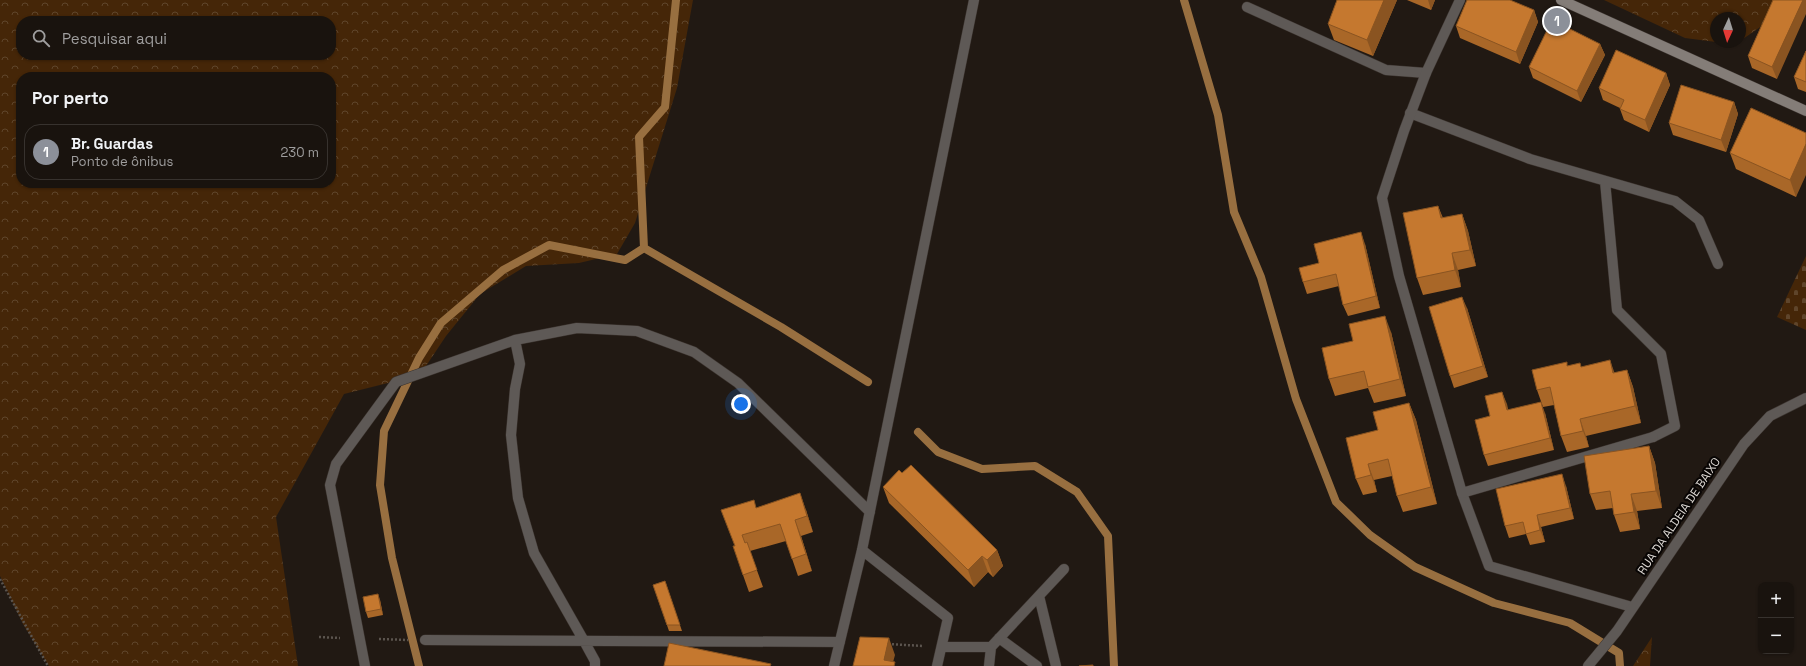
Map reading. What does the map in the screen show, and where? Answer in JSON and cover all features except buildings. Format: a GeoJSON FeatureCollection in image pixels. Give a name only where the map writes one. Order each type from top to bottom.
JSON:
{"type":"FeatureCollection","features":[{"type":"Feature","properties":{"kind":"main road"},"geometry":{"type":"LineString","coordinates":[[1561,0],[1806,111]]}},
{"type":"Feature","properties":{"kind":"street"},"geometry":{"type":"LineString","coordinates":[[834,666],[870,512],[974,0]]}},
{"type":"Feature","properties":{"kind":"street"},"geometry":{"type":"LineString","coordinates":[[1460,0],[1426,73],[1410,113],[1382,198],[1399,276],[1462,493],[1489,566],[1632,607]]}},
{"type":"Feature","properties":{"kind":"street"},"geometry":{"type":"LineString","coordinates":[[1247,7],[1386,70],[1426,73]]}},
{"type":"Feature","properties":{"kind":"street"},"geometry":{"type":"LineString","coordinates":[[1410,113],[1530,159],[1675,201],[1699,220],[1718,264]]}},
{"type":"Feature","properties":{"kind":"street"},"geometry":{"type":"LineString","coordinates":[[1462,493],[1653,437],[1675,426],[1660,354],[1617,310],[1605,181]]}},
{"type":"Feature","properties":{"kind":"street"},"geometry":{"type":"LineString","coordinates":[[366,666],[330,485],[336,464],[396,382],[515,340],[577,328],[637,331],[694,352],[738,383],[870,512]]}},
{"type":"Feature","properties":{"kind":"street"},"geometry":{"type":"LineString","coordinates":[[515,340],[520,364],[515,389],[511,434],[518,498],[534,553],[584,641],[595,666]]}},
{"type":"Feature","properties":{"kind":"street","name":"RUA DA ALDEIA DE BAIXO"},"geometry":{"type":"LineString","coordinates":[[1591,662],[1617,631],[1744,444],[1770,416],[1806,398]]}},
{"type":"Feature","properties":{"kind":"street"},"geometry":{"type":"LineString","coordinates":[[862,550],[948,618],[937,666]]}},
{"type":"Feature","properties":{"kind":"street"},"geometry":{"type":"LineString","coordinates":[[989,666],[991,647],[1064,569]]}},
{"type":"Feature","properties":{"kind":"street"},"geometry":{"type":"LineString","coordinates":[[1039,596],[1056,666]]}},
{"type":"Feature","properties":{"kind":"street"},"geometry":{"type":"LineString","coordinates":[[999,638],[1036,666]]}},
{"type":"Feature","properties":{"kind":"street"},"geometry":{"type":"LineString","coordinates":[[425,640],[840,642]]}},
{"type":"Feature","properties":{"kind":"street"},"geometry":{"type":"LineString","coordinates":[[942,647],[991,647]]}},
{"type":"Feature","properties":{"kind":"path"},"geometry":{"type":"LineString","coordinates":[[0,579],[48,666]]}},
{"type":"Feature","properties":{"kind":"path"},"geometry":{"type":"LineString","coordinates":[[319,637],[336,638]]}},
{"type":"Feature","properties":{"kind":"path"},"geometry":{"type":"LineString","coordinates":[[381,640],[404,640]]}},
{"type":"Feature","properties":{"kind":"path"},"geometry":{"type":"LineString","coordinates":[[887,644],[942,647]]}},
{"type":"Feature","properties":{"kind":"green space"},"geometry":{"type":"Polygon","coordinates":[[[0,0],[693,0],[677,88],[635,223],[617,254],[579,263],[526,266],[480,294],[446,336],[420,375],[344,394],[276,517],[298,666],[49,666],[23,624],[0,576],[0,0]]]}},
{"type":"Feature","properties":{"kind":"green space"},"geometry":{"type":"Polygon","coordinates":[[[1604,0],[1782,0],[1769,21],[1746,37],[1746,12],[1710,12],[1710,41],[1685,38],[1604,0]]]}},
{"type":"Feature","properties":{"kind":"green space"},"geometry":{"type":"Polygon","coordinates":[[[1806,256],[1806,330],[1777,317],[1806,256]]]}},
{"type":"Feature","properties":{"kind":"green space"},"geometry":{"type":"Polygon","coordinates":[[[1652,637],[1650,666],[1633,666],[1652,637]]]}},
{"type":"Feature","properties":{"kind":"waterway"},"geometry":{"type":"LineString","coordinates":[[676,0],[665,107],[639,137],[644,248],[781,327],[868,382]]}},
{"type":"Feature","properties":{"kind":"waterway"},"geometry":{"type":"LineString","coordinates":[[1184,0],[1218,115],[1234,212],[1261,277],[1296,399],[1336,502],[1370,535],[1415,567],[1494,603],[1570,623],[1619,653],[1620,666]]}},
{"type":"Feature","properties":{"kind":"waterway"},"geometry":{"type":"LineString","coordinates":[[419,666],[392,558],[380,485],[384,431],[419,358],[441,323],[503,270],[549,245],[625,260],[644,248]]}},
{"type":"Feature","properties":{"kind":"waterway"},"geometry":{"type":"LineString","coordinates":[[918,432],[938,452],[982,469],[1035,466],[1077,492],[1108,536],[1114,666]]}},
{"type":"Feature","properties":{"kind":"place","name":"Br. Guardas"},"geometry":{"type":"Point","coordinates":[1557,21]}}]}
